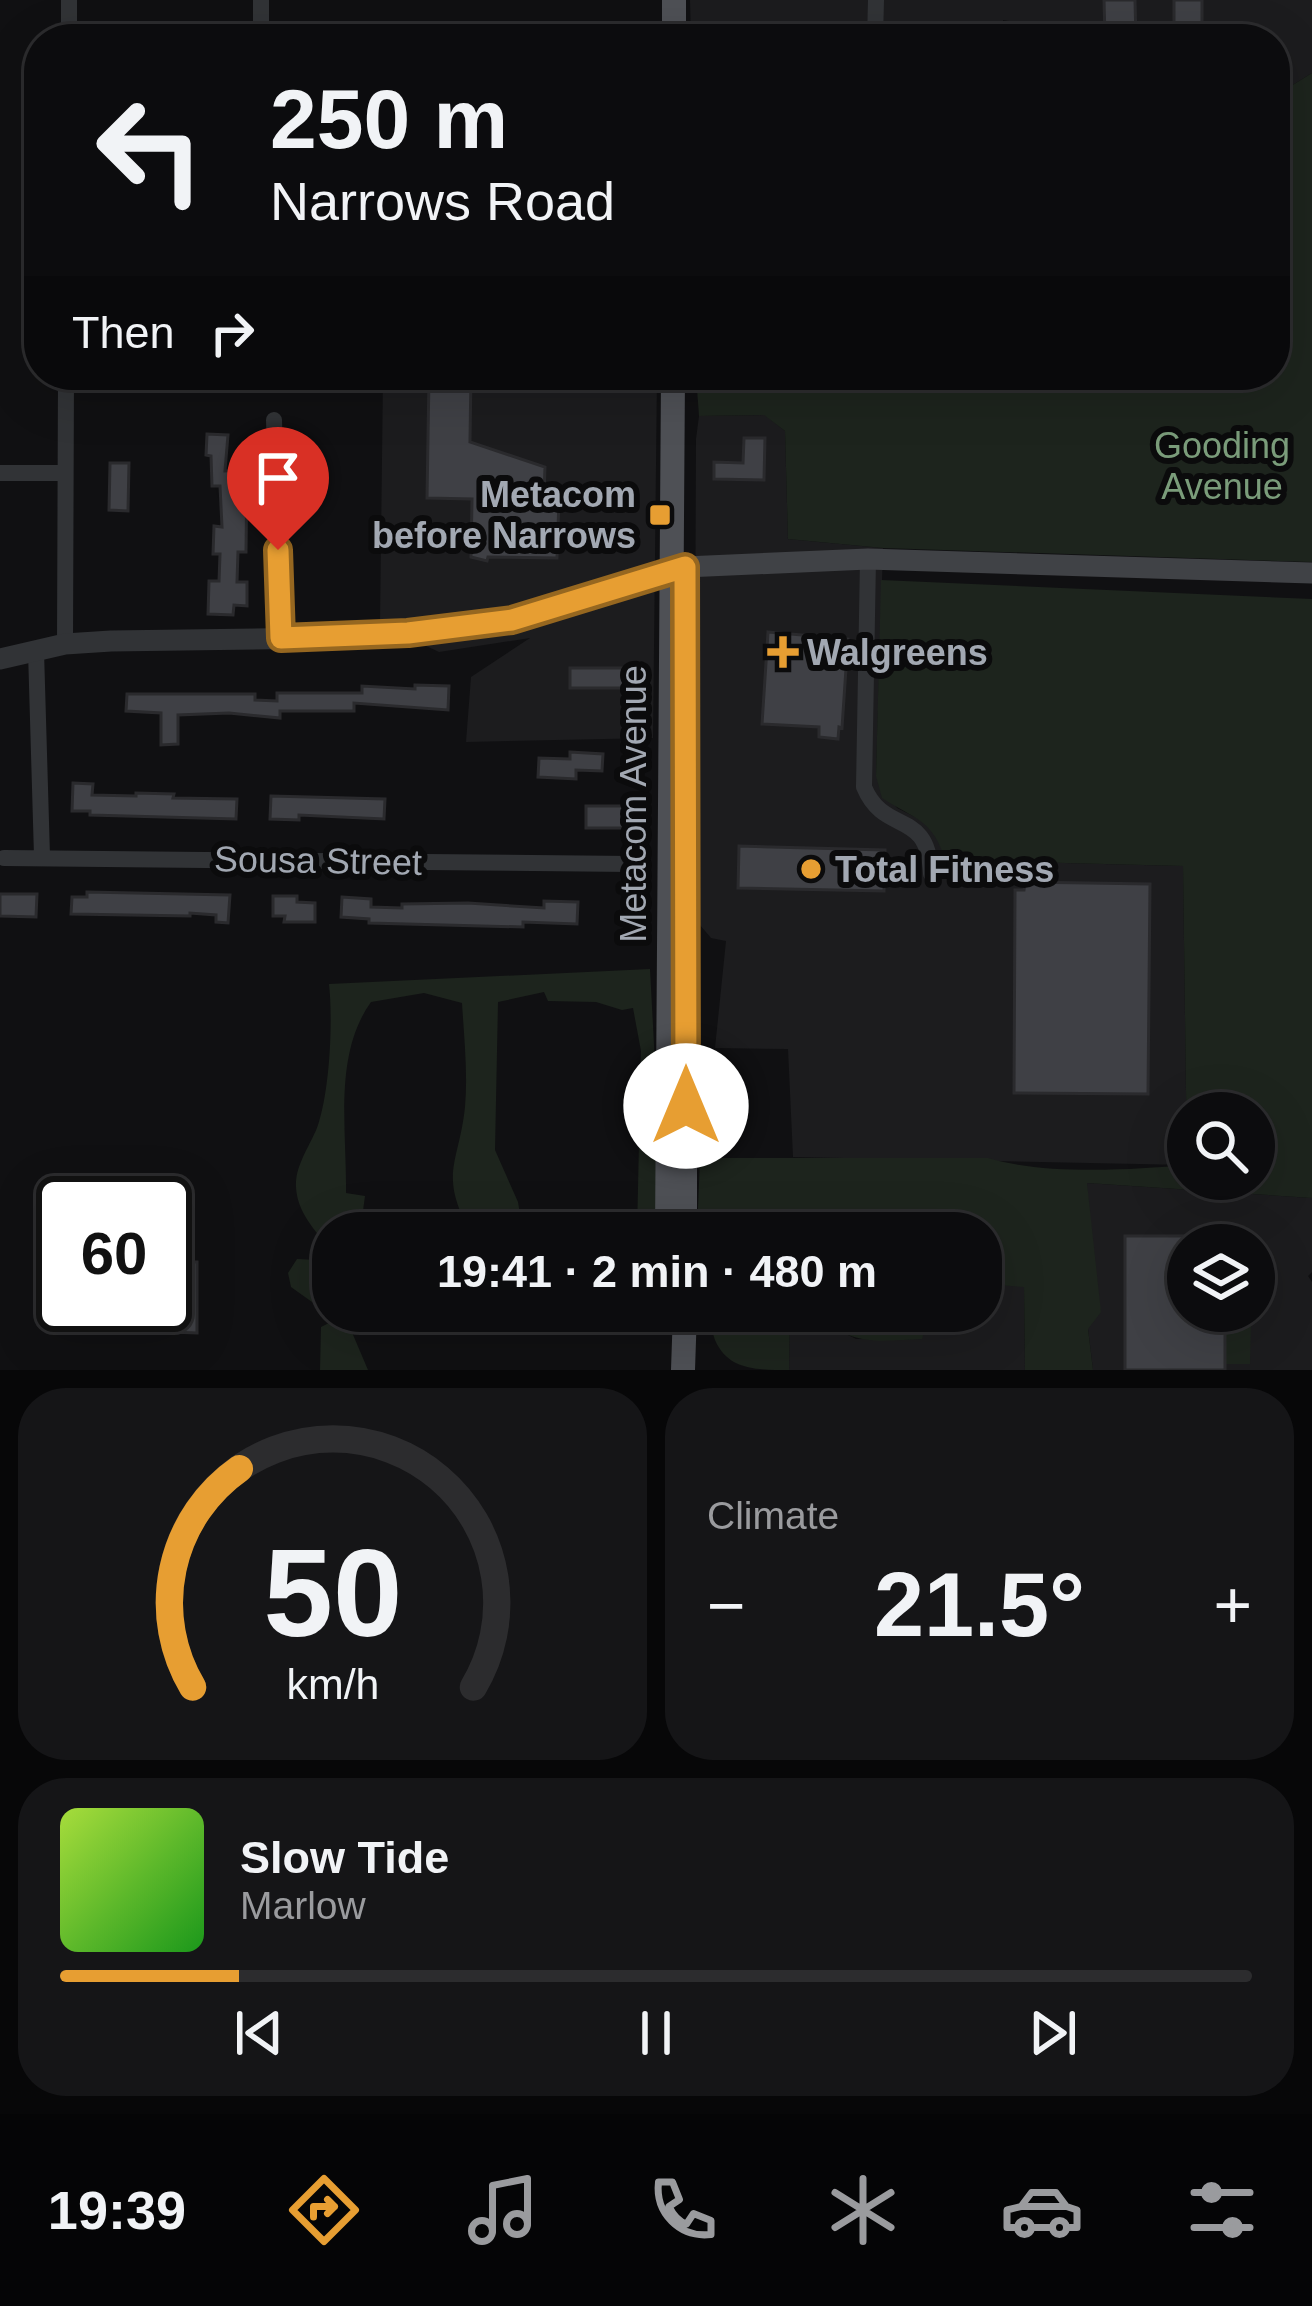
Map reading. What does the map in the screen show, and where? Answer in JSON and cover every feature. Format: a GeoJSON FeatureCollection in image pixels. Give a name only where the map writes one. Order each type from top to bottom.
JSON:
{"type":"FeatureCollection","features":[{"type":"Feature","properties":{"kind":"main road","name":"Metacom Avenue"},"geometry":{"type":"LineString","coordinates":[[673,390],[686,1212]]}},
{"type":"Feature","properties":{"kind":"main road","name":"Metacom Avenue"},"geometry":{"type":"LineString","coordinates":[[667,1212],[682,390]]}},
{"type":"Feature","properties":{"kind":"main road"},"geometry":{"type":"LineString","coordinates":[[678,569],[868,559],[1312,573]]}},
{"type":"Feature","properties":{"kind":"main road"},"geometry":{"type":"LineString","coordinates":[[668,1332],[668,1370]]}},
{"type":"Feature","properties":{"kind":"main road"},"geometry":{"type":"LineString","coordinates":[[683,1370],[684,1332]]}},
{"type":"Feature","properties":{"kind":"street"},"geometry":{"type":"LineString","coordinates":[[64,644],[65,390]]}},
{"type":"Feature","properties":{"kind":"street"},"geometry":{"type":"LineString","coordinates":[[274,420],[281,638]]}},
{"type":"Feature","properties":{"kind":"street"},"geometry":{"type":"LineString","coordinates":[[0,473],[64,473]]}},
{"type":"Feature","properties":{"kind":"street"},"geometry":{"type":"LineString","coordinates":[[868,559],[864,787],[877,809],[925,839],[931,874]]}},
{"type":"Feature","properties":{"kind":"street"},"geometry":{"type":"LineString","coordinates":[[0,659],[64,644],[408,633],[512,620],[678,569]]}},
{"type":"Feature","properties":{"kind":"street"},"geometry":{"type":"LineString","coordinates":[[36,652],[42,856]]}},
{"type":"Feature","properties":{"kind":"street","name":"Sousa Street"},"geometry":{"type":"LineString","coordinates":[[4,857],[632,864]]}},
{"type":"Feature","properties":{"kind":"shaded area"},"geometry":{"type":"Polygon","coordinates":[[[690,0],[1312,0],[1312,73],[1290,87],[1290,24],[1028,24],[1003,20],[1003,24],[691,24],[690,0]]]}},
{"type":"Feature","properties":{"kind":"shaded area"},"geometry":{"type":"Polygon","coordinates":[[[383,390],[657,390],[653,738],[466,742],[471,677],[530,638],[439,652],[380,624],[383,390]]]}},
{"type":"Feature","properties":{"kind":"shaded area"},"geometry":{"type":"Polygon","coordinates":[[[765,415],[785,431],[788,539],[883,548],[876,775],[897,808],[938,835],[946,860],[1183,866],[1186,1092],[1167,1092],[1167,1165],[793,1157],[788,1049],[715,1048],[726,941],[711,938],[694,918],[699,416],[765,415]]]}},
{"type":"Feature","properties":{"kind":"shaded area"},"geometry":{"type":"Polygon","coordinates":[[[1087,1183],[1167,1188],[1167,1200],[1312,1198],[1312,1272],[1308,1276],[1312,1282],[1312,1370],[1093,1370],[1088,1329],[1087,1183]]]}},
{"type":"Feature","properties":{"kind":"shaded area"},"geometry":{"type":"Polygon","coordinates":[[[1002,1285],[1024,1286],[1025,1370],[789,1370],[790,1332],[921,1339],[923,1332],[1002,1332],[1002,1285]]]}},
{"type":"Feature","properties":{"kind":"green space","name":"Gooding Avenue"},"geometry":{"type":"Polygon","coordinates":[[[1312,73],[1312,562],[883,548],[788,539],[785,431],[764,415],[699,416],[697,390],[1290,390],[1290,87],[1312,73]]]}},
{"type":"Feature","properties":{"kind":"green space"},"geometry":{"type":"Polygon","coordinates":[[[881,580],[1312,599],[1312,1198],[1275,1196],[1275,1092],[1186,1092],[1183,866],[945,860],[928,828],[882,798],[876,776],[881,580]]]}},
{"type":"Feature","properties":{"kind":"green space"},"geometry":{"type":"Polygon","coordinates":[[[650,969],[663,1212],[637,1212],[641,1051],[633,1008],[548,1001],[544,992],[498,1002],[495,1150],[520,1212],[461,1212],[453,1169],[466,1094],[462,1003],[424,993],[371,1002],[359,1023],[347,1069],[344,1119],[346,1193],[365,1196],[363,1212],[312,1212],[312,1226],[296,1187],[325,1093],[329,984],[650,969]]]}},
{"type":"Feature","properties":{"kind":"green space"},"geometry":{"type":"Polygon","coordinates":[[[700,1158],[988,1158],[1035,1167],[1167,1166],[1167,1188],[1087,1183],[1101,1312],[1088,1329],[1093,1370],[1025,1370],[1024,1287],[1002,1285],[1002,1212],[698,1212],[700,1158]]]}},
{"type":"Feature","properties":{"kind":"green space"},"geometry":{"type":"Polygon","coordinates":[[[297,1259],[312,1260],[312,1302],[291,1287],[288,1273],[297,1259]]]}},
{"type":"Feature","properties":{"kind":"green space"},"geometry":{"type":"Polygon","coordinates":[[[321,1332],[352,1332],[368,1370],[320,1370],[321,1332]]]}},
{"type":"Feature","properties":{"kind":"green space"},"geometry":{"type":"Polygon","coordinates":[[[713,1332],[790,1332],[789,1370],[735,1363],[713,1332]]]}},
{"type":"Feature","properties":{"kind":"green space"},"geometry":{"type":"Polygon","coordinates":[[[842,1332],[924,1332],[922,1339],[861,1339],[842,1332]]]}},
{"type":"Feature","properties":{"kind":"green space"},"geometry":{"type":"Polygon","coordinates":[[[1225,1332],[1251,1332],[1250,1364],[1225,1364],[1225,1332]]]}},
{"type":"Feature","properties":{"kind":"building"},"geometry":{"type":"Polygon","coordinates":[[[1104,0],[1135,0],[1136,24],[1105,24],[1104,0]]]}},
{"type":"Feature","properties":{"kind":"building"},"geometry":{"type":"Polygon","coordinates":[[[1174,0],[1202,0],[1202,24],[1174,24],[1174,0]]]}},
{"type":"Feature","properties":{"kind":"building"},"geometry":{"type":"Polygon","coordinates":[[[429,390],[471,390],[470,442],[545,467],[544,496],[559,500],[557,558],[488,557],[487,561],[471,557],[472,499],[427,498],[429,390]]]}},
{"type":"Feature","properties":{"kind":"building"},"geometry":{"type":"Polygon","coordinates":[[[207,434],[228,435],[225,471],[247,470],[246,552],[238,552],[237,582],[247,582],[247,606],[234,605],[233,615],[208,614],[209,581],[219,581],[214,526],[222,527],[220,486],[212,486],[207,434]]]}},
{"type":"Feature","properties":{"kind":"building"},"geometry":{"type":"Polygon","coordinates":[[[744,438],[765,438],[764,480],[714,479],[714,462],[743,463],[744,438]]]}},
{"type":"Feature","properties":{"kind":"building"},"geometry":{"type":"Polygon","coordinates":[[[110,463],[129,463],[128,511],[109,510],[110,463]]]}},
{"type":"Feature","properties":{"kind":"building"},"geometry":{"type":"Polygon","coordinates":[[[768,632],[848,639],[838,739],[819,737],[819,727],[762,724],[768,632]]]}},
{"type":"Feature","properties":{"kind":"building"},"geometry":{"type":"Polygon","coordinates":[[[570,668],[624,668],[624,688],[570,688],[570,668]]]}},
{"type":"Feature","properties":{"kind":"building"},"geometry":{"type":"Polygon","coordinates":[[[415,685],[449,686],[448,710],[354,703],[354,711],[280,711],[280,718],[178,715],[178,744],[161,745],[161,713],[126,711],[127,694],[255,694],[255,700],[277,701],[277,693],[362,693],[362,686],[415,689],[415,685]]]}},
{"type":"Feature","properties":{"kind":"building"},"geometry":{"type":"Polygon","coordinates":[[[570,752],[603,754],[602,771],[576,770],[576,779],[538,777],[539,758],[570,759],[570,752]]]}},
{"type":"Feature","properties":{"kind":"building"},"geometry":{"type":"Polygon","coordinates":[[[73,783],[93,784],[92,795],[237,799],[236,819],[90,815],[90,811],[72,811],[73,783]]]}},
{"type":"Feature","properties":{"kind":"building"},"geometry":{"type":"Polygon","coordinates":[[[271,796],[385,799],[384,819],[299,815],[299,820],[270,819],[271,796]]]}},
{"type":"Feature","properties":{"kind":"building"},"geometry":{"type":"Polygon","coordinates":[[[586,806],[629,806],[629,828],[586,828],[586,806]]]}},
{"type":"Feature","properties":{"kind":"building","name":"Total Fitness"},"geometry":{"type":"Polygon","coordinates":[[[739,846],[885,850],[884,891],[738,888],[739,846]]]}},
{"type":"Feature","properties":{"kind":"building"},"geometry":{"type":"Polygon","coordinates":[[[1025,882],[1150,884],[1148,1094],[1014,1093],[1015,890],[1024,890],[1025,882]]]}},
{"type":"Feature","properties":{"kind":"building"},"geometry":{"type":"Polygon","coordinates":[[[87,892],[230,895],[228,923],[216,922],[216,915],[190,913],[71,914],[72,897],[87,897],[87,892]]]}},
{"type":"Feature","properties":{"kind":"building"},"geometry":{"type":"Polygon","coordinates":[[[0,894],[37,894],[36,917],[0,916],[0,894]]]}},
{"type":"Feature","properties":{"kind":"building"},"geometry":{"type":"Polygon","coordinates":[[[273,896],[297,896],[297,902],[315,903],[315,922],[284,922],[285,916],[273,916],[273,896]]]}},
{"type":"Feature","properties":{"kind":"building"},"geometry":{"type":"Polygon","coordinates":[[[342,897],[371,899],[371,907],[402,908],[402,904],[468,903],[544,908],[544,901],[578,902],[577,924],[369,923],[369,919],[341,917],[342,897]]]}},
{"type":"Feature","properties":{"kind":"building"},"geometry":{"type":"Polygon","coordinates":[[[1125,1236],[1167,1236],[1167,1332],[1225,1332],[1225,1370],[1125,1370],[1125,1236]]]}},
{"type":"Feature","properties":{"kind":"building"},"geometry":{"type":"Polygon","coordinates":[[[192,1262],[197,1262],[197,1333],[170,1332],[192,1332],[192,1262]]]}},
{"type":"Feature","properties":{"kind":"place","name":"Metacom before Narrows"},"geometry":{"type":"Point","coordinates":[660,515]}},
{"type":"Feature","properties":{"kind":"place","name":"Walgreens"},"geometry":{"type":"Point","coordinates":[783,652]}},
{"type":"Feature","properties":{"kind":"place","name":"Total Fitness"},"geometry":{"type":"Point","coordinates":[811,869]}},
{"type":"Feature","properties":{"kind":"route"},"geometry":{"type":"LineString","coordinates":[[278,550],[281,638],[408,633],[512,620],[685,567],[686,1106]]}}]}
